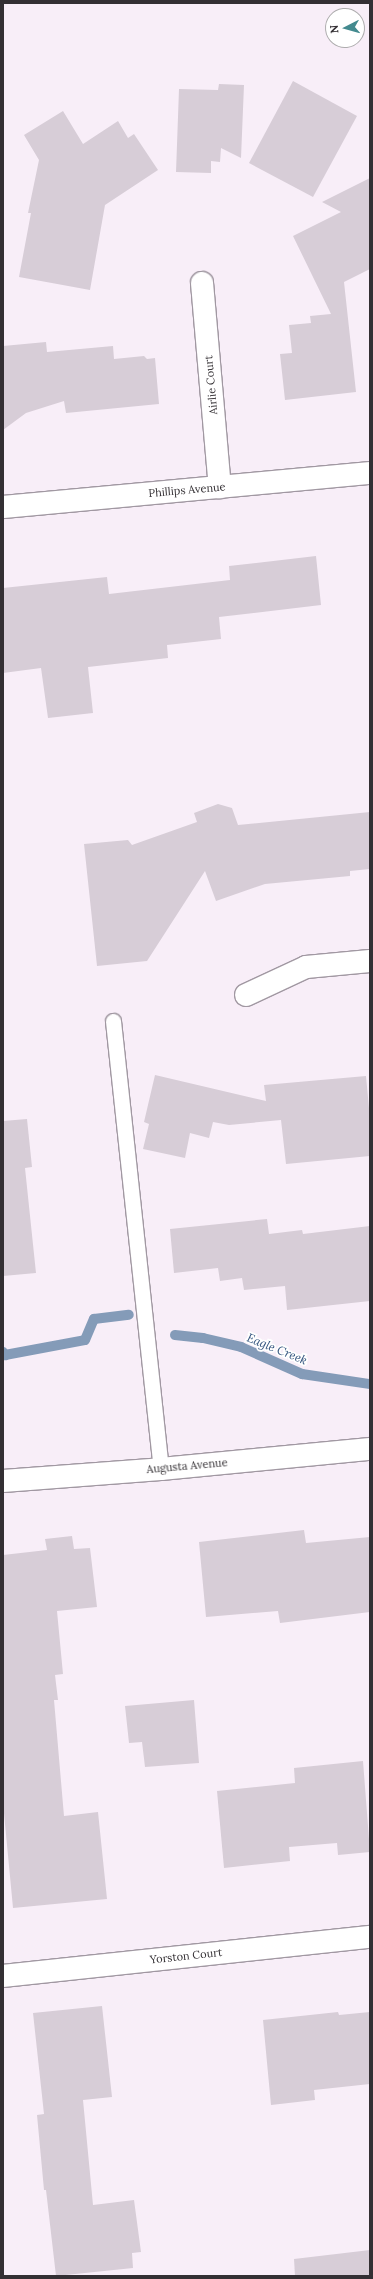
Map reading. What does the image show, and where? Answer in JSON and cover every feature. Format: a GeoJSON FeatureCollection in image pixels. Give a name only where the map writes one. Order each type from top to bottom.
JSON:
{"type":"FeatureCollection","features":[{"type":"Feature","properties":{"kind":"street","name":"Airlie Court"},"geometry":{"type":"LineString","coordinates":[[202,283],[220,487]]}},
{"type":"Feature","properties":{"kind":"street","name":"Phillips Avenue"},"geometry":{"type":"LineString","coordinates":[[3,507],[370,473]]}},
{"type":"Feature","properties":{"kind":"street"},"geometry":{"type":"LineString","coordinates":[[246,995],[306,967],[370,961]]}},
{"type":"Feature","properties":{"kind":"street","name":"Augusta Avenue"},"geometry":{"type":"LineString","coordinates":[[3,1481],[161,1469],[370,1449]]}},
{"type":"Feature","properties":{"kind":"street","name":"Yorston Court"},"geometry":{"type":"LineString","coordinates":[[3,1976],[370,1937]]}},
{"type":"Feature","properties":{"kind":"lane"},"geometry":{"type":"LineString","coordinates":[[113,1021],[161,1469]]}},
{"type":"Feature","properties":{"kind":"building"},"geometry":{"type":"Polygon","coordinates":[[[293,81],[357,116],[313,197],[249,163],[293,81]]]}},
{"type":"Feature","properties":{"kind":"building"},"geometry":{"type":"Polygon","coordinates":[[[219,84],[244,85],[241,158],[221,148],[220,162],[211,161],[211,173],[176,172],[179,89],[218,90],[219,84]]]}},
{"type":"Feature","properties":{"kind":"building"},"geometry":{"type":"Polygon","coordinates":[[[63,111],[83,144],[118,121],[128,138],[134,134],[158,170],[105,205],[90,290],[19,277],[31,213],[28,213],[39,160],[24,135],[63,111]]]}},
{"type":"Feature","properties":{"kind":"building"},"geometry":{"type":"Polygon","coordinates":[[[370,178],[370,269],[344,282],[356,392],[285,400],[280,354],[292,353],[289,325],[311,323],[310,316],[331,314],[293,236],[341,212],[322,202],[370,178]]]}},
{"type":"Feature","properties":{"kind":"building"},"geometry":{"type":"Polygon","coordinates":[[[46,342],[47,352],[113,346],[114,359],[144,356],[147,359],[155,358],[159,404],[66,413],[64,401],[26,413],[3,430],[3,346],[46,342]]]}},
{"type":"Feature","properties":{"kind":"building"},"geometry":{"type":"Polygon","coordinates":[[[316,556],[321,605],[219,617],[221,639],[167,645],[168,658],[88,667],[93,713],[48,718],[41,668],[3,673],[3,588],[107,577],[109,594],[230,580],[229,566],[316,556]]]}},
{"type":"Feature","properties":{"kind":"building"},"geometry":{"type":"Polygon","coordinates":[[[218,804],[232,808],[238,825],[370,812],[370,869],[350,871],[350,876],[265,884],[216,901],[205,871],[147,961],[97,966],[84,844],[128,840],[132,845],[197,822],[194,813],[218,804]]]}},
{"type":"Feature","properties":{"kind":"building"},"geometry":{"type":"Polygon","coordinates":[[[155,1075],[266,1101],[264,1085],[366,1076],[370,1119],[370,1156],[286,1164],[281,1120],[229,1125],[213,1122],[209,1138],[190,1133],[185,1158],[143,1149],[149,1124],[144,1122],[155,1075]]]}},
{"type":"Feature","properties":{"kind":"building"},"geometry":{"type":"Polygon","coordinates":[[[27,1119],[32,1167],[25,1168],[36,1273],[3,1276],[3,1121],[27,1119]]]}},
{"type":"Feature","properties":{"kind":"building"},"geometry":{"type":"Polygon","coordinates":[[[267,1219],[269,1234],[302,1230],[303,1234],[370,1226],[370,1301],[287,1310],[285,1286],[244,1290],[242,1278],[220,1281],[218,1268],[174,1273],[170,1229],[267,1219]]]}},
{"type":"Feature","properties":{"kind":"building"},"geometry":{"type":"Polygon","coordinates":[[[304,1530],[306,1543],[370,1537],[370,1612],[280,1623],[278,1611],[206,1617],[199,1542],[304,1530]]]}},
{"type":"Feature","properties":{"kind":"building"},"geometry":{"type":"Polygon","coordinates":[[[72,1536],[74,1549],[90,1548],[97,1607],[57,1611],[63,1674],[55,1675],[58,1700],[54,1700],[64,1816],[98,1812],[107,1899],[13,1908],[3,1803],[3,1555],[47,1550],[45,1539],[72,1536]]]}},
{"type":"Feature","properties":{"kind":"building"},"geometry":{"type":"Polygon","coordinates":[[[194,1700],[199,1763],[145,1767],[142,1742],[129,1743],[125,1706],[194,1700]]]}},
{"type":"Feature","properties":{"kind":"building"},"geometry":{"type":"Polygon","coordinates":[[[363,1761],[370,1852],[338,1855],[337,1843],[289,1847],[290,1861],[224,1868],[217,1791],[295,1783],[294,1768],[363,1761]]]}},
{"type":"Feature","properties":{"kind":"building"},"geometry":{"type":"Polygon","coordinates":[[[102,2006],[112,2097],[83,2100],[93,2205],[134,2200],[141,2252],[132,2253],[133,2268],[56,2276],[46,2190],[44,2190],[37,2115],[44,2114],[33,2013],[102,2006]]]}},
{"type":"Feature","properties":{"kind":"building"},"geometry":{"type":"Polygon","coordinates":[[[338,2012],[339,2015],[370,2012],[370,2084],[314,2090],[315,2100],[271,2105],[263,2020],[338,2012]]]}},
{"type":"Feature","properties":{"kind":"building"},"geometry":{"type":"Polygon","coordinates":[[[370,2250],[370,2276],[295,2276],[294,2259],[370,2250]]]}},
{"type":"Feature","properties":{"kind":"waterway","name":"Eagle Creek"},"geometry":{"type":"LineString","coordinates":[[3,1352],[5,1355],[85,1340],[94,1319],[129,1315]]}},
{"type":"Feature","properties":{"kind":"waterway","name":"Eagle Creek"},"geometry":{"type":"LineString","coordinates":[[175,1335],[203,1338],[241,1347],[302,1374],[370,1384]]}}]}
